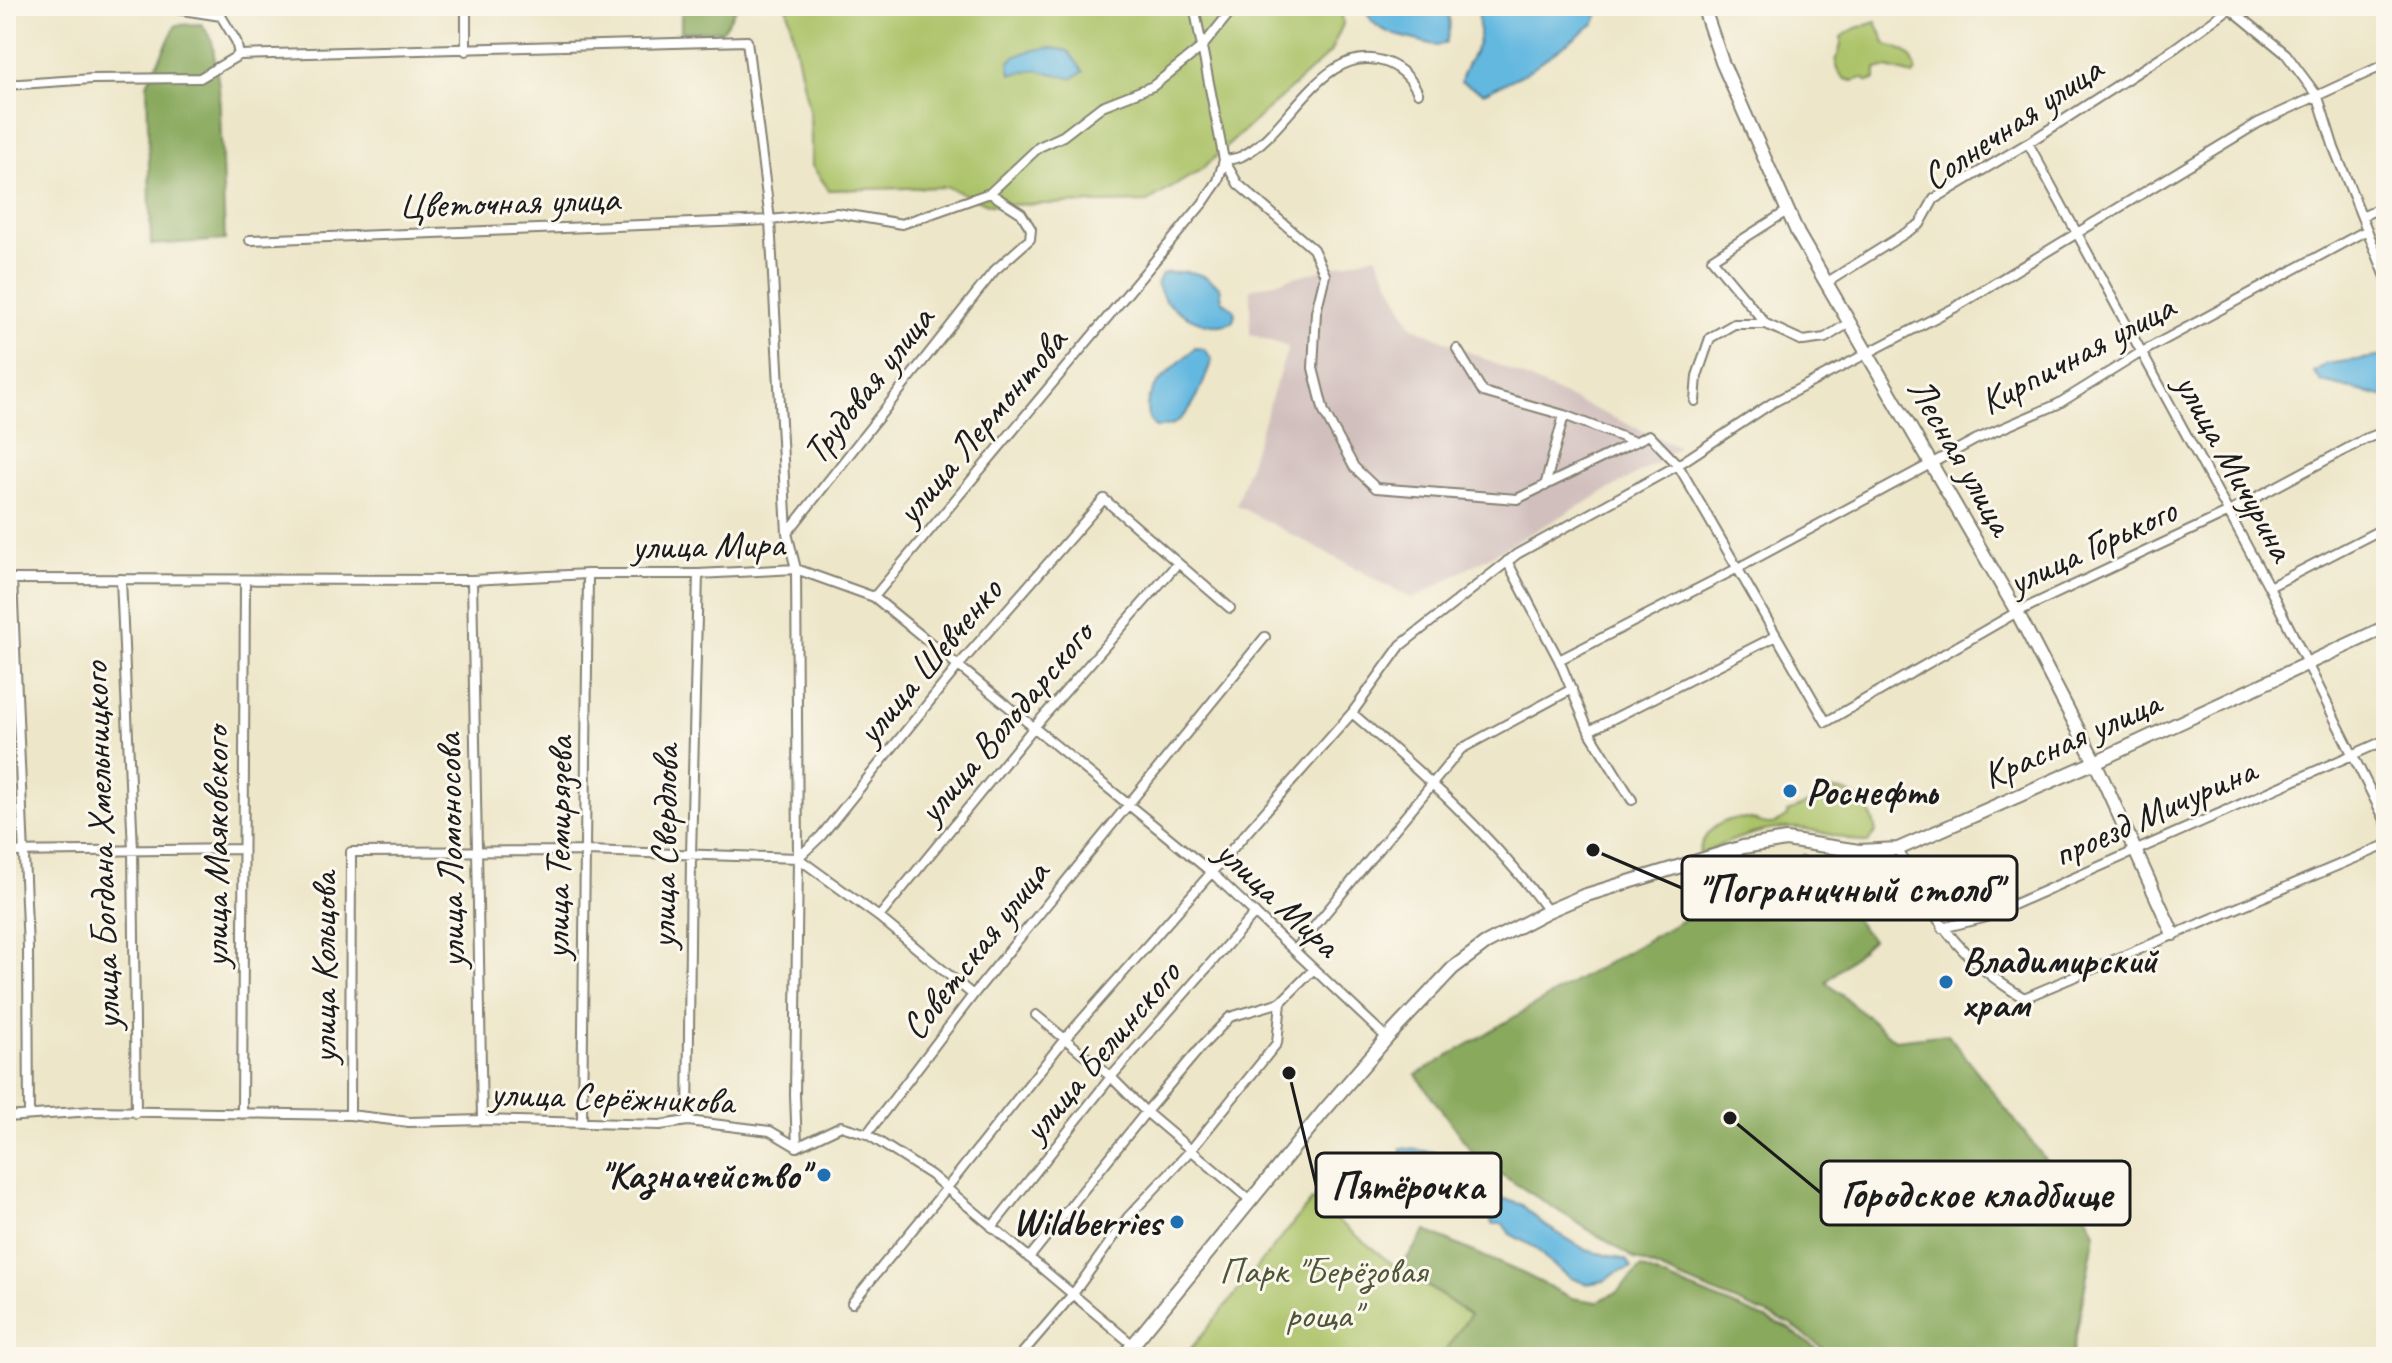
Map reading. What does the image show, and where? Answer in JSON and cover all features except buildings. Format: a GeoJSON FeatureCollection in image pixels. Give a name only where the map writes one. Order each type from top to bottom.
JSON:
{"type":"FeatureCollection","features":[{"type":"Feature","properties":{"kind":"main road","name":"Лесная улица"},"geometry":{"type":"LineString","coordinates":[[1703,6],[1722,62],[1787,211],[2017,612],[2095,762],[2173,934]]}},
{"type":"Feature","properties":{"kind":"main road","name":"Красная улица"},"geometry":{"type":"LineString","coordinates":[[1123,1357],[1387,1038],[1453,968],[1498,937],[1583,896],[1743,847],[1786,840],[1859,851],[1898,849],[2386,627]]}},
{"type":"Feature","properties":{"kind":"street"},"geometry":{"type":"LineString","coordinates":[[157,6],[221,16],[236,41],[239,55]]}},
{"type":"Feature","properties":{"kind":"street"},"geometry":{"type":"LineString","coordinates":[[466,6],[466,51]]}},
{"type":"Feature","properties":{"kind":"street"},"geometry":{"type":"LineString","coordinates":[[1194,6],[1224,160],[1238,184],[1313,249],[1325,275],[1316,312],[1313,368],[1324,412],[1354,467],[1376,488],[1517,499],[1649,435],[1678,465],[1776,636],[1589,731]]}},
{"type":"Feature","properties":{"kind":"street"},"geometry":{"type":"LineString","coordinates":[[990,193],[1039,147],[1063,136],[1102,106],[1153,86],[1202,47],[1235,6]]}},
{"type":"Feature","properties":{"kind":"street"},"geometry":{"type":"LineString","coordinates":[[2230,8],[2286,54],[2318,97],[2334,148],[2386,277]]}},
{"type":"Feature","properties":{"kind":"street","name":"Солнечная улица"},"geometry":{"type":"LineString","coordinates":[[1826,283],[1920,224],[1934,199],[2028,143],[2175,48],[2230,8]]}},
{"type":"Feature","properties":{"kind":"street"},"geometry":{"type":"LineString","coordinates":[[6,85],[92,79],[200,78],[239,55],[747,41],[770,220],[787,533],[796,569],[797,1147],[841,1126],[867,1134],[931,1175],[1133,1345]]}},
{"type":"Feature","properties":{"kind":"street"},"geometry":{"type":"LineString","coordinates":[[1224,160],[1242,157],[1268,135],[1323,78],[1350,60],[1378,59],[1396,67],[1413,81],[1418,93]]}},
{"type":"Feature","properties":{"kind":"street"},"geometry":{"type":"LineString","coordinates":[[852,1303],[1064,1040],[1352,713],[1401,645],[1507,561],[1678,465],[1772,403],[1954,308],[2258,123],[2386,64]]}},
{"type":"Feature","properties":{"kind":"street","name":"улица Мичурина"},"geometry":{"type":"LineString","coordinates":[[2028,143],[2269,587],[2386,822]]}},
{"type":"Feature","properties":{"kind":"street","name":"улица Лермонтова"},"geometry":{"type":"LineString","coordinates":[[874,597],[1203,203],[1218,181],[1224,160]]}},
{"type":"Feature","properties":{"kind":"street","name":"Цветочная улица"},"geometry":{"type":"LineString","coordinates":[[250,240],[770,220],[837,213],[902,224],[990,193]]}},
{"type":"Feature","properties":{"kind":"street","name":"Трудовая улица"},"geometry":{"type":"LineString","coordinates":[[787,533],[994,271],[1030,239],[1031,229],[1021,213],[990,193]]}},
{"type":"Feature","properties":{"kind":"street"},"geometry":{"type":"LineString","coordinates":[[2362,216],[2386,205]]}},
{"type":"Feature","properties":{"kind":"street"},"geometry":{"type":"LineString","coordinates":[[1766,324],[1712,259],[1787,211]]}},
{"type":"Feature","properties":{"kind":"street","name":"Кирпичная улица"},"geometry":{"type":"LineString","coordinates":[[1559,660],[1975,440],[2058,404],[2140,353],[2367,230]]}},
{"type":"Feature","properties":{"kind":"street"},"geometry":{"type":"LineString","coordinates":[[1695,401],[1697,376],[1710,338],[1734,324],[1766,324],[1803,341],[1825,338],[1849,323]]}},
{"type":"Feature","properties":{"kind":"street"},"geometry":{"type":"LineString","coordinates":[[1457,349],[1483,392],[1564,415],[1635,442]]}},
{"type":"Feature","properties":{"kind":"street"},"geometry":{"type":"LineString","coordinates":[[1545,486],[1564,415]]}},
{"type":"Feature","properties":{"kind":"street","name":"улица Горького"},"geometry":{"type":"LineString","coordinates":[[1776,636],[1826,722],[2017,612],[2227,513],[2365,439],[2386,431]]}},
{"type":"Feature","properties":{"kind":"street","name":"улица Шевченко"},"geometry":{"type":"LineString","coordinates":[[798,858],[821,836],[959,665],[1104,499],[1177,564]]}},
{"type":"Feature","properties":{"kind":"street"},"geometry":{"type":"LineString","coordinates":[[2269,587],[2386,527]]}},
{"type":"Feature","properties":{"kind":"street"},"geometry":{"type":"LineString","coordinates":[[1507,561],[1559,660],[1589,731],[1632,800]]}},
{"type":"Feature","properties":{"kind":"street"},"geometry":{"type":"LineString","coordinates":[[1177,564],[1230,608]]}},
{"type":"Feature","properties":{"kind":"street","name":"улица Володарского"},"geometry":{"type":"LineString","coordinates":[[879,917],[1035,726],[1177,564]]}},
{"type":"Feature","properties":{"kind":"street","name":"улица Мира"},"geometry":{"type":"LineString","coordinates":[[9,579],[472,580],[796,569],[874,597],[1211,872],[1387,1038]]}},
{"type":"Feature","properties":{"kind":"street","name":"улица Темирязева"},"geometry":{"type":"LineString","coordinates":[[582,1122],[588,574]]}},
{"type":"Feature","properties":{"kind":"street","name":"улица Свердлова"},"geometry":{"type":"LineString","coordinates":[[688,1121],[698,574]]}},
{"type":"Feature","properties":{"kind":"street"},"geometry":{"type":"LineString","coordinates":[[9,579],[25,853],[29,1115]]}},
{"type":"Feature","properties":{"kind":"street","name":"улица Богдана Хмельницкого"},"geometry":{"type":"LineString","coordinates":[[121,579],[133,850],[136,1113]]}},
{"type":"Feature","properties":{"kind":"street","name":"улица Маяковского"},"geometry":{"type":"LineString","coordinates":[[242,1114],[245,580]]}},
{"type":"Feature","properties":{"kind":"street","name":"улица Ломоносова"},"geometry":{"type":"LineString","coordinates":[[472,580],[482,1120]]}},
{"type":"Feature","properties":{"kind":"street","name":"Советская улица"},"geometry":{"type":"LineString","coordinates":[[867,1134],[973,995],[1265,637]]}},
{"type":"Feature","properties":{"kind":"street"},"geometry":{"type":"LineString","coordinates":[[1295,950],[1461,749],[1572,689]]}},
{"type":"Feature","properties":{"kind":"street"},"geometry":{"type":"LineString","coordinates":[[1352,713],[1433,783],[1506,857],[1548,911]]}},
{"type":"Feature","properties":{"kind":"street","name":"проезд Мичурина"},"geometry":{"type":"LineString","coordinates":[[1942,928],[1983,918],[2386,740]]}},
{"type":"Feature","properties":{"kind":"street"},"geometry":{"type":"LineString","coordinates":[[1898,849],[1919,893],[1958,947],[2004,987],[2024,998],[2386,845]]}},
{"type":"Feature","properties":{"kind":"street"},"geometry":{"type":"LineString","coordinates":[[6,852],[243,849]]}},
{"type":"Feature","properties":{"kind":"street"},"geometry":{"type":"LineString","coordinates":[[479,853],[587,851],[798,858],[879,917],[973,995]]}},
{"type":"Feature","properties":{"kind":"street","name":"улица Кольцова"},"geometry":{"type":"LineString","coordinates":[[350,1115],[351,852],[479,853]]}},
{"type":"Feature","properties":{"kind":"street","name":"улица Белинского"},"geometry":{"type":"LineString","coordinates":[[992,1227],[1111,1077],[1255,913]]}},
{"type":"Feature","properties":{"kind":"street"},"geometry":{"type":"LineString","coordinates":[[1029,1258],[1146,1112],[1230,1017],[1281,1002],[1314,969]]}},
{"type":"Feature","properties":{"kind":"street"},"geometry":{"type":"LineString","coordinates":[[1019,1357],[1073,1294],[1128,1217],[1190,1151],[1277,1043],[1281,1002]]}},
{"type":"Feature","properties":{"kind":"street"},"geometry":{"type":"LineString","coordinates":[[1036,1015],[1250,1200]]}},
{"type":"Feature","properties":{"kind":"street","name":"улица Серёжникова"},"geometry":{"type":"LineString","coordinates":[[6,1117],[92,1111],[350,1115],[409,1122],[482,1120],[660,1125],[688,1121],[770,1131],[797,1147]]}},
{"type":"Feature","properties":{"kind":"shaded area"},"geometry":{"type":"Polygon","coordinates":[[[1376,255],[1412,326],[1678,447],[1662,460],[1413,599],[1236,505],[1288,347],[1250,334],[1250,289],[1376,255]]]}},
{"type":"Feature","properties":{"kind":"green space"},"geometry":{"type":"Polygon","coordinates":[[[681,6],[738,6],[722,31],[681,32],[681,6]]]}},
{"type":"Feature","properties":{"kind":"green space"},"geometry":{"type":"Polygon","coordinates":[[[787,6],[1341,6],[1343,24],[1330,53],[1202,169],[1148,202],[990,205],[947,187],[829,190],[812,166],[810,115],[787,6]]]}},
{"type":"Feature","properties":{"kind":"green space"},"geometry":{"type":"Polygon","coordinates":[[[1876,22],[1886,45],[1906,53],[1916,71],[1913,75],[1887,68],[1876,69],[1876,79],[1868,82],[1863,78],[1853,81],[1845,79],[1836,63],[1841,37],[1876,22]]]}},
{"type":"Feature","properties":{"kind":"green space"},"geometry":{"type":"Polygon","coordinates":[[[202,24],[212,41],[219,86],[225,240],[151,245],[147,84],[176,25],[202,24]]]}},
{"type":"Feature","properties":{"kind":"green space"},"geometry":{"type":"Polygon","coordinates":[[[1831,790],[1855,796],[1866,808],[1876,831],[1868,843],[1793,828],[1766,831],[1739,838],[1702,854],[1699,852],[1706,836],[1719,824],[1734,819],[1775,823],[1788,816],[1787,812],[1821,799],[1831,790]]]}},
{"type":"Feature","properties":{"kind":"green space"},"geometry":{"type":"Polygon","coordinates":[[[1804,855],[1872,940],[1826,982],[1895,1040],[1948,1034],[2085,1211],[2095,1233],[2072,1357],[1834,1357],[1790,1324],[1635,1259],[1478,1160],[1416,1075],[1769,871],[1804,855]]]}},
{"type":"Feature","properties":{"kind":"green space","name":"Парк \"Берёзовая роща\""},"geometry":{"type":"Polygon","coordinates":[[[1312,1200],[1387,1260],[1470,1315],[1441,1357],[1184,1357],[1312,1200]]]}},
{"type":"Feature","properties":{"kind":"green space"},"geometry":{"type":"Polygon","coordinates":[[[1426,1231],[1572,1298],[1597,1302],[1617,1292],[1641,1268],[1788,1328],[1827,1357],[1441,1357],[1470,1315],[1401,1267],[1426,1231]]]}},
{"type":"Feature","properties":{"kind":"water"},"geometry":{"type":"Polygon","coordinates":[[[1366,6],[1445,6],[1450,24],[1446,42],[1437,46],[1384,30],[1369,16],[1366,6]]]}},
{"type":"Feature","properties":{"kind":"water"},"geometry":{"type":"Polygon","coordinates":[[[1480,6],[1596,6],[1598,16],[1595,23],[1524,74],[1484,93],[1461,82],[1478,44],[1480,6]]]}},
{"type":"Feature","properties":{"kind":"water"},"geometry":{"type":"Polygon","coordinates":[[[1052,48],[1068,51],[1084,72],[1072,78],[1037,70],[1011,74],[1009,62],[1014,58],[1029,51],[1052,48]]]}},
{"type":"Feature","properties":{"kind":"water"},"geometry":{"type":"Polygon","coordinates":[[[1162,274],[1197,274],[1220,287],[1222,300],[1235,314],[1233,321],[1216,325],[1198,322],[1174,308],[1157,284],[1162,274]]]}},
{"type":"Feature","properties":{"kind":"water"},"geometry":{"type":"Polygon","coordinates":[[[1195,348],[1204,349],[1212,359],[1198,394],[1182,418],[1156,428],[1147,406],[1150,395],[1166,374],[1195,348]]]}},
{"type":"Feature","properties":{"kind":"water"},"geometry":{"type":"Polygon","coordinates":[[[2386,356],[2386,397],[2322,382],[2314,372],[2326,364],[2386,356]]]}},
{"type":"Feature","properties":{"kind":"water"},"geometry":{"type":"Polygon","coordinates":[[[1401,1148],[1433,1152],[1502,1198],[1522,1205],[1543,1224],[1586,1250],[1626,1260],[1632,1268],[1604,1281],[1587,1284],[1571,1278],[1536,1248],[1510,1234],[1503,1224],[1492,1224],[1490,1216],[1480,1208],[1413,1169],[1403,1160],[1401,1148]]]}},
{"type":"Feature","properties":{"kind":"place","name":"Роснефть"},"geometry":{"type":"Point","coordinates":[1790,791]}},
{"type":"Feature","properties":{"kind":"place","name":"\"Пограничный столб\""},"geometry":{"type":"Point","coordinates":[1593,850]}},
{"type":"Feature","properties":{"kind":"place","name":"Владимирский храм"},"geometry":{"type":"Point","coordinates":[1946,982]}},
{"type":"Feature","properties":{"kind":"place","name":"Пятёрочка"},"geometry":{"type":"Point","coordinates":[1289,1073]}},
{"type":"Feature","properties":{"kind":"place","name":"Городское кладбище"},"geometry":{"type":"Point","coordinates":[1730,1118]}},
{"type":"Feature","properties":{"kind":"place","name":"\"Казначейство\""},"geometry":{"type":"Point","coordinates":[824,1175]}},
{"type":"Feature","properties":{"kind":"place","name":"Wildberries"},"geometry":{"type":"Point","coordinates":[1177,1222]}}]}
